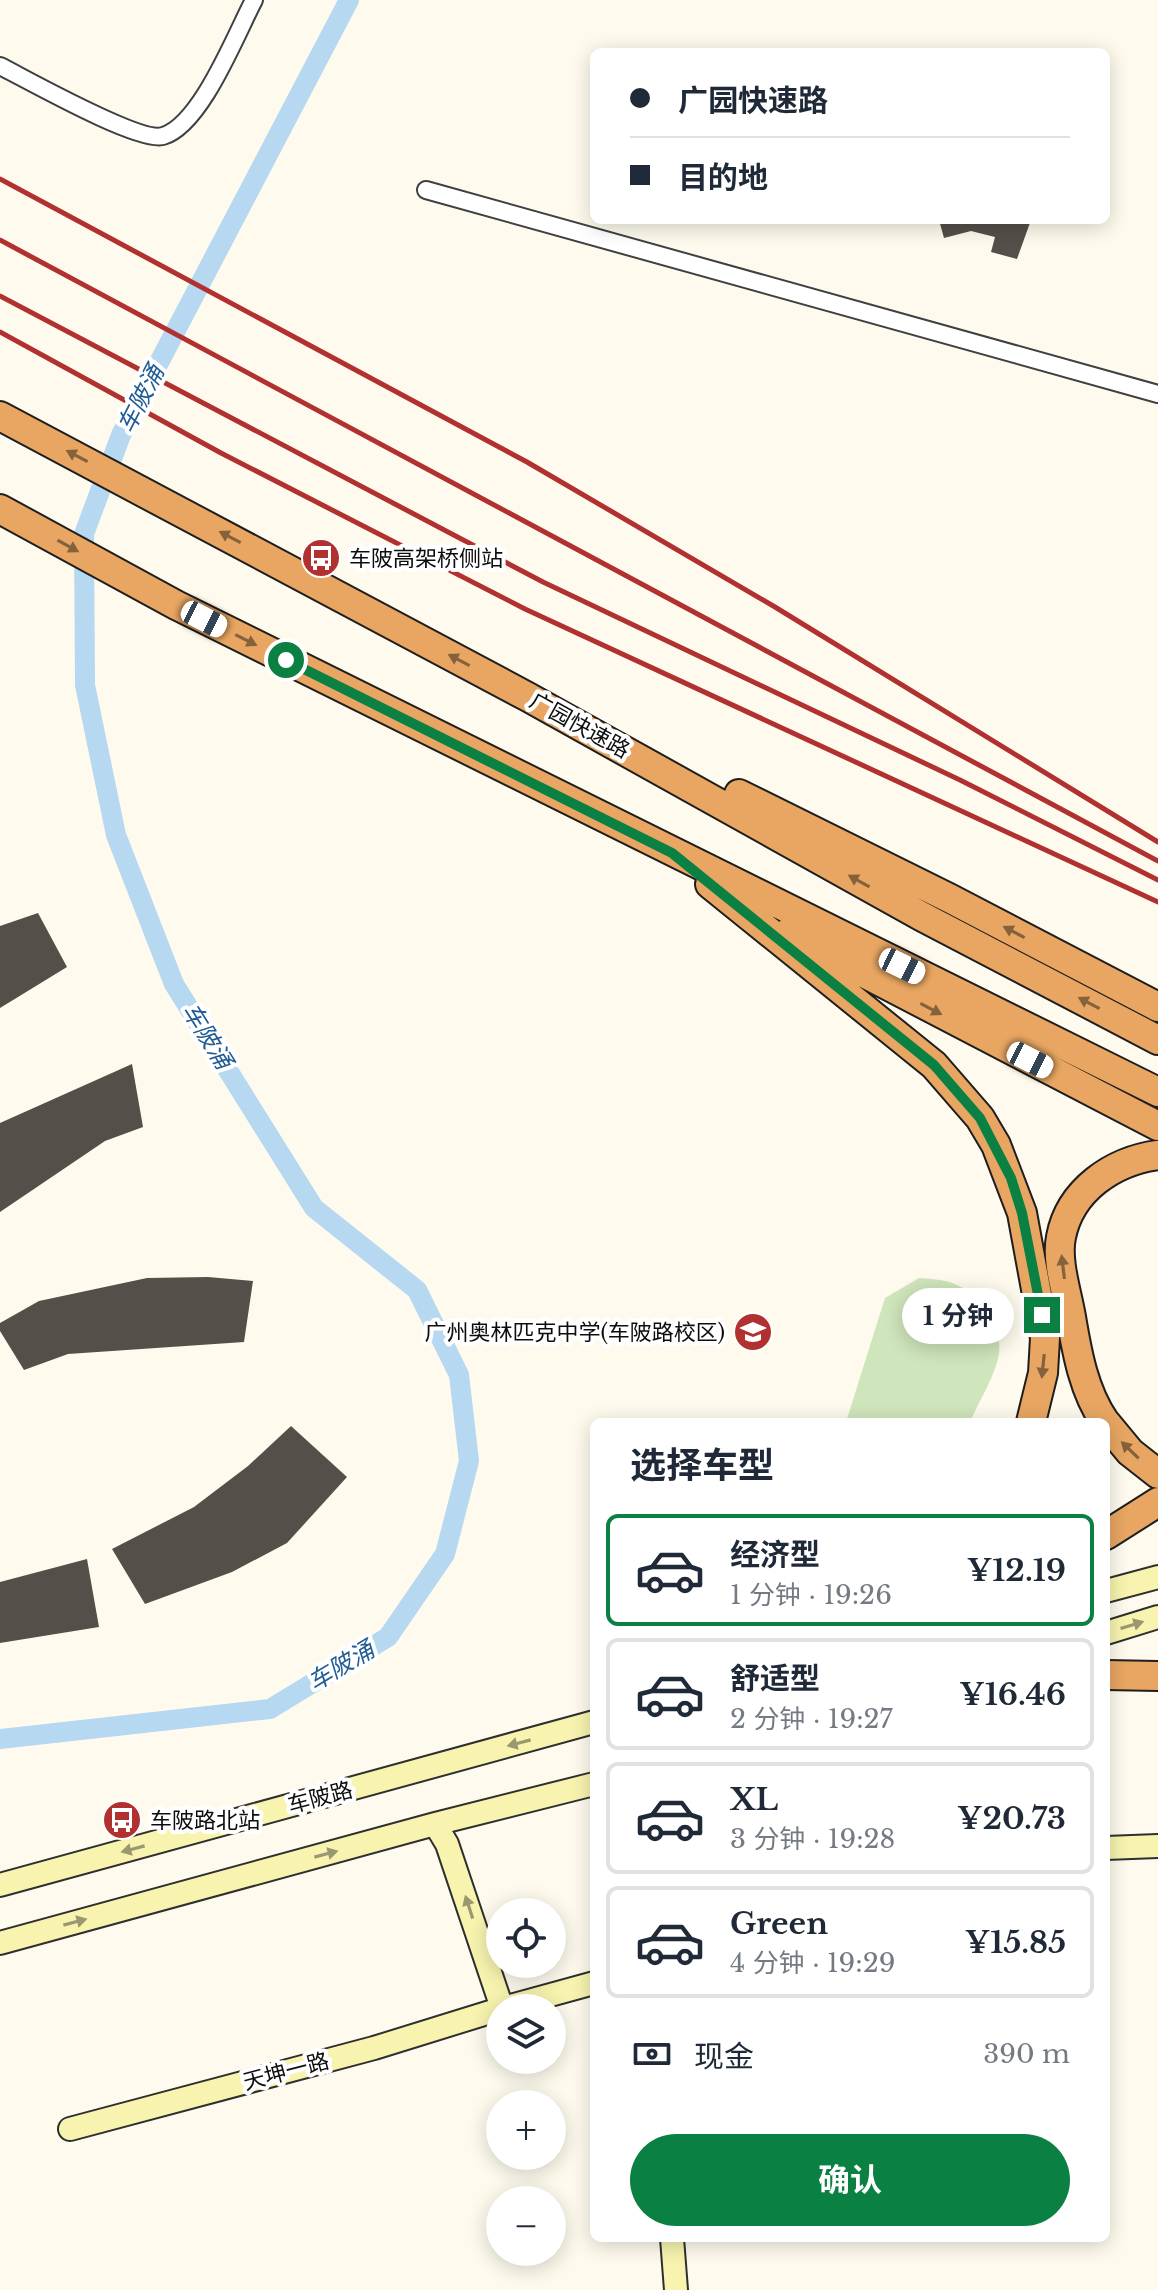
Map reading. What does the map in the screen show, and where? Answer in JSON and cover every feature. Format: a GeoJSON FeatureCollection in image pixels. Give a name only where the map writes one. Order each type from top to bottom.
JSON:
{"type":"FeatureCollection","features":[{"type":"Feature","properties":{"kind":"highway","name":"广园快速路"},"geometry":{"type":"LineString","coordinates":[[0,416],[528,697],[921,916],[1158,1040]]}},
{"type":"Feature","properties":{"kind":"highway"},"geometry":{"type":"LineString","coordinates":[[0,509],[176,605],[1158,1092]]}},
{"type":"Feature","properties":{"kind":"highway"},"geometry":{"type":"LineString","coordinates":[[528,697],[780,813],[1158,1007]]}},
{"type":"Feature","properties":{"kind":"highway"},"geometry":{"type":"LineString","coordinates":[[672,853],[804,939],[864,973],[1158,1126]]}},
{"type":"Feature","properties":{"kind":"highway"},"geometry":{"type":"LineString","coordinates":[[672,853],[934,1065],[980,1118],[1011,1178],[1022,1213],[1039,1293],[1045,1338],[1043,1373],[1032,1418]]}},
{"type":"Feature","properties":{"kind":"highway"},"geometry":{"type":"LineString","coordinates":[[1104,1418],[1087,1387],[1080,1365],[1060,1239],[1079,1196],[1098,1178],[1119,1165],[1158,1155]]}},
{"type":"Feature","properties":{"kind":"highway"},"geometry":{"type":"LineString","coordinates":[[1110,1427],[1130,1452],[1158,1474]]}},
{"type":"Feature","properties":{"kind":"highway"},"geometry":{"type":"LineString","coordinates":[[1110,1532],[1158,1502]]}},
{"type":"Feature","properties":{"kind":"highway"},"geometry":{"type":"LineString","coordinates":[[1110,1675],[1158,1676]]}},
{"type":"Feature","properties":{"kind":"main road"},"geometry":{"type":"LineString","coordinates":[[1110,1590],[1158,1577]]}},
{"type":"Feature","properties":{"kind":"main road"},"geometry":{"type":"LineString","coordinates":[[1110,1632],[1158,1617]]}},
{"type":"Feature","properties":{"kind":"main road","name":"车陂路"},"geometry":{"type":"LineString","coordinates":[[0,1885],[590,1723]]}},
{"type":"Feature","properties":{"kind":"main road"},"geometry":{"type":"LineString","coordinates":[[0,1943],[435,1824],[590,1785]]}},
{"type":"Feature","properties":{"kind":"main road"},"geometry":{"type":"LineString","coordinates":[[435,1824],[447,1844],[497,1994]]}},
{"type":"Feature","properties":{"kind":"main road"},"geometry":{"type":"LineString","coordinates":[[1110,1848],[1158,1846]]}},
{"type":"Feature","properties":{"kind":"main road","name":"天坤一路"},"geometry":{"type":"LineString","coordinates":[[554,1994],[590,1984]]}},
{"type":"Feature","properties":{"kind":"main road","name":"天坤一路"},"geometry":{"type":"LineString","coordinates":[[70,2129],[374,2048],[486,2013]]}},
{"type":"Feature","properties":{"kind":"main road"},"geometry":{"type":"LineString","coordinates":[[672,2242],[676,2290]]}},
{"type":"Feature","properties":{"kind":"main road"},"geometry":{"type":"LineString","coordinates":[[675,2266],[695,2290]]}},
{"type":"Feature","properties":{"kind":"street"},"geometry":{"type":"LineString","coordinates":[[0,66],[129,130],[160,137],[178,129],[198,106],[254,0]]}},
{"type":"Feature","properties":{"kind":"street"},"geometry":{"type":"LineString","coordinates":[[426,190],[1158,394]]}},
{"type":"Feature","properties":{"kind":"green space"},"geometry":{"type":"Polygon","coordinates":[[[919,1278],[946,1281],[961,1287],[983,1306],[998,1335],[999,1354],[972,1418],[847,1418],[885,1298],[919,1278]]]}},
{"type":"Feature","properties":{"kind":"building"},"geometry":{"type":"Polygon","coordinates":[[[940,224],[1030,224],[1017,259],[991,252],[995,237],[971,231],[944,238],[940,224]]]}},
{"type":"Feature","properties":{"kind":"building"},"geometry":{"type":"Polygon","coordinates":[[[38,913],[67,967],[0,1008],[0,926],[38,913]]]}},
{"type":"Feature","properties":{"kind":"building"},"geometry":{"type":"Polygon","coordinates":[[[132,1064],[143,1127],[105,1141],[0,1212],[0,1123],[132,1064]]]}},
{"type":"Feature","properties":{"kind":"building"},"geometry":{"type":"Polygon","coordinates":[[[208,1277],[253,1281],[244,1342],[68,1354],[24,1370],[0,1331],[0,1323],[39,1301],[147,1278],[208,1277]]]}},
{"type":"Feature","properties":{"kind":"building"},"geometry":{"type":"Polygon","coordinates":[[[291,1426],[347,1477],[287,1543],[232,1572],[145,1604],[112,1549],[194,1507],[248,1466],[291,1426]]]}},
{"type":"Feature","properties":{"kind":"building"},"geometry":{"type":"Polygon","coordinates":[[[87,1559],[99,1627],[0,1643],[0,1582],[87,1559]]]}},
{"type":"Feature","properties":{"kind":"waterway","name":"车陂涌"},"geometry":{"type":"LineString","coordinates":[[0,1739],[270,1709],[388,1637],[445,1554],[469,1461],[459,1375],[417,1290],[314,1208],[174,984],[116,835],[85,685],[84,534],[121,435],[349,0]]}},
{"type":"Feature","properties":{"kind":"railway"},"geometry":{"type":"LineString","coordinates":[[0,179],[527,462],[775,607],[1158,842]]}},
{"type":"Feature","properties":{"kind":"railway"},"geometry":{"type":"LineString","coordinates":[[0,240],[1158,861]]}},
{"type":"Feature","properties":{"kind":"railway"},"geometry":{"type":"LineString","coordinates":[[0,296],[543,582],[960,780],[1158,880]]}},
{"type":"Feature","properties":{"kind":"railway"},"geometry":{"type":"LineString","coordinates":[[0,332],[221,453],[525,609],[1158,902]]}},
{"type":"Feature","properties":{"kind":"place","name":"车陂高架桥侧站"},"geometry":{"type":"Point","coordinates":[321,558]}},
{"type":"Feature","properties":{"kind":"place","name":"广州奥林匹克中学(车陂路校区)"},"geometry":{"type":"Point","coordinates":[753,1332]}},
{"type":"Feature","properties":{"kind":"place","name":"车陂路北站"},"geometry":{"type":"Point","coordinates":[122,1820]}},
{"type":"Feature","properties":{"kind":"route"},"geometry":{"type":"LineString","coordinates":[[286,660],[672,853],[934,1065],[980,1118],[1011,1178],[1022,1213],[1042,1315]]}}]}
